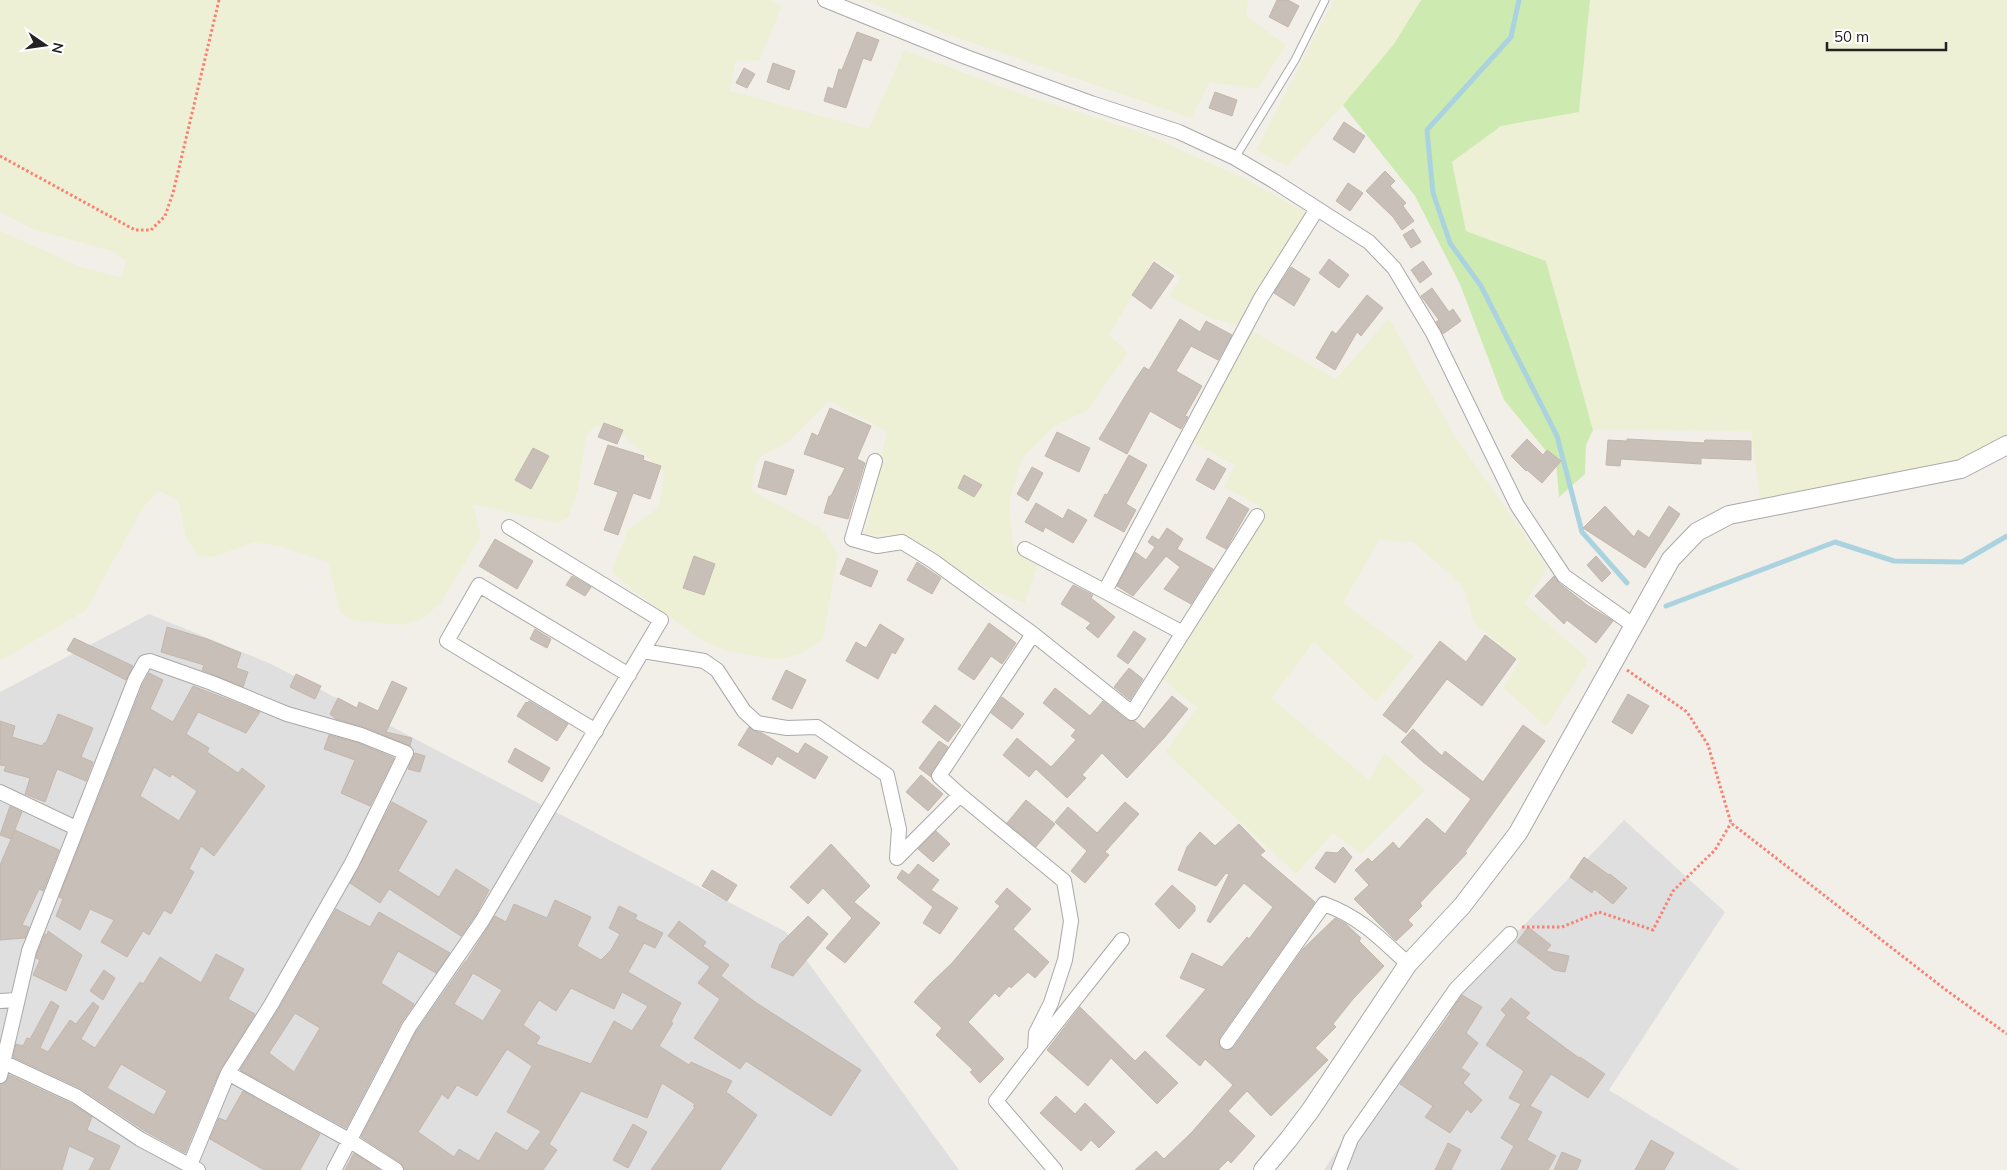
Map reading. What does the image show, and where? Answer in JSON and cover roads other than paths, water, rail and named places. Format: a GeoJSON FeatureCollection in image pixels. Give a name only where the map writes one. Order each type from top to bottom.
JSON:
{"type":"FeatureCollection","features":[{"type":"Feature","properties":{"kind":"street"},"geometry":{"type":"LineString","coordinates":[[825,0],[966,57],[1091,103],[1179,132],[1235,158],[1368,242],[1394,268],[1434,333],[1522,513],[1564,576],[1633,625]]}},
{"type":"Feature","properties":{"kind":"street"},"geometry":{"type":"LineString","coordinates":[[1104,591],[1261,298],[1317,209]]}},
{"type":"Feature","properties":{"kind":"street"},"geometry":{"type":"LineString","coordinates":[[1263,1170],[1310,1111],[1408,964],[1462,906],[1518,832],[1671,559],[1697,532],[1729,515],[1960,469],[2007,446]]}},
{"type":"Feature","properties":{"kind":"street"},"geometry":{"type":"LineString","coordinates":[[875,461],[852,539],[877,546],[902,542],[933,561],[1033,634],[1132,713],[1257,516]]}},
{"type":"Feature","properties":{"kind":"street"},"geometry":{"type":"LineString","coordinates":[[334,1170],[409,1027],[482,921],[661,620],[509,527]]}},
{"type":"Feature","properties":{"kind":"street"},"geometry":{"type":"LineString","coordinates":[[1025,549],[1183,633]]}},
{"type":"Feature","properties":{"kind":"street"},"geometry":{"type":"LineString","coordinates":[[596,731],[448,641],[479,585],[629,675]]}},
{"type":"Feature","properties":{"kind":"street"},"geometry":{"type":"LineString","coordinates":[[1033,634],[939,776],[1064,881],[1071,921],[1065,960],[1051,1003],[1036,1033],[1035,1050]]}},
{"type":"Feature","properties":{"kind":"street"},"geometry":{"type":"LineString","coordinates":[[644,651],[704,661],[718,670],[744,711],[757,723],[787,728],[817,726],[887,775],[899,829],[897,858],[960,795]]}},
{"type":"Feature","properties":{"kind":"street"},"geometry":{"type":"LineString","coordinates":[[0,1076],[16,1000],[29,951],[135,680],[145,662],[150,661],[212,683],[287,714],[361,735],[406,753],[352,863],[271,1005],[228,1073],[194,1168],[140,1139],[76,1096],[3,1062]]}},
{"type":"Feature","properties":{"kind":"street"},"geometry":{"type":"LineString","coordinates":[[0,792],[76,828]]}},
{"type":"Feature","properties":{"kind":"street"},"geometry":{"type":"LineString","coordinates":[[1227,1042],[1324,904],[1344,911],[1370,928],[1408,964]]}},
{"type":"Feature","properties":{"kind":"street"},"geometry":{"type":"LineString","coordinates":[[1339,1170],[1351,1139],[1456,989],[1510,934]]}},
{"type":"Feature","properties":{"kind":"street"},"geometry":{"type":"LineString","coordinates":[[1055,1170],[996,1101],[1122,940]]}},
{"type":"Feature","properties":{"kind":"street"},"geometry":{"type":"LineString","coordinates":[[0,1001],[16,1000]]}},
{"type":"Feature","properties":{"kind":"street"},"geometry":{"type":"LineString","coordinates":[[228,1073],[349,1140],[396,1170]]}},
{"type":"Feature","properties":{"kind":"lane"},"geometry":{"type":"LineString","coordinates":[[1235,158],[1295,60],[1325,0]]}},
{"type":"Feature","properties":{"kind":"waterway"},"geometry":{"type":"LineString","coordinates":[[1519,0],[1511,37],[1427,130],[1433,193],[1450,243],[1481,286],[1557,436],[1582,532],[1627,583]]}},
{"type":"Feature","properties":{"kind":"waterway"},"geometry":{"type":"LineString","coordinates":[[1666,606],[1835,542],[1894,561],[1962,562],[2007,536]]}}]}
